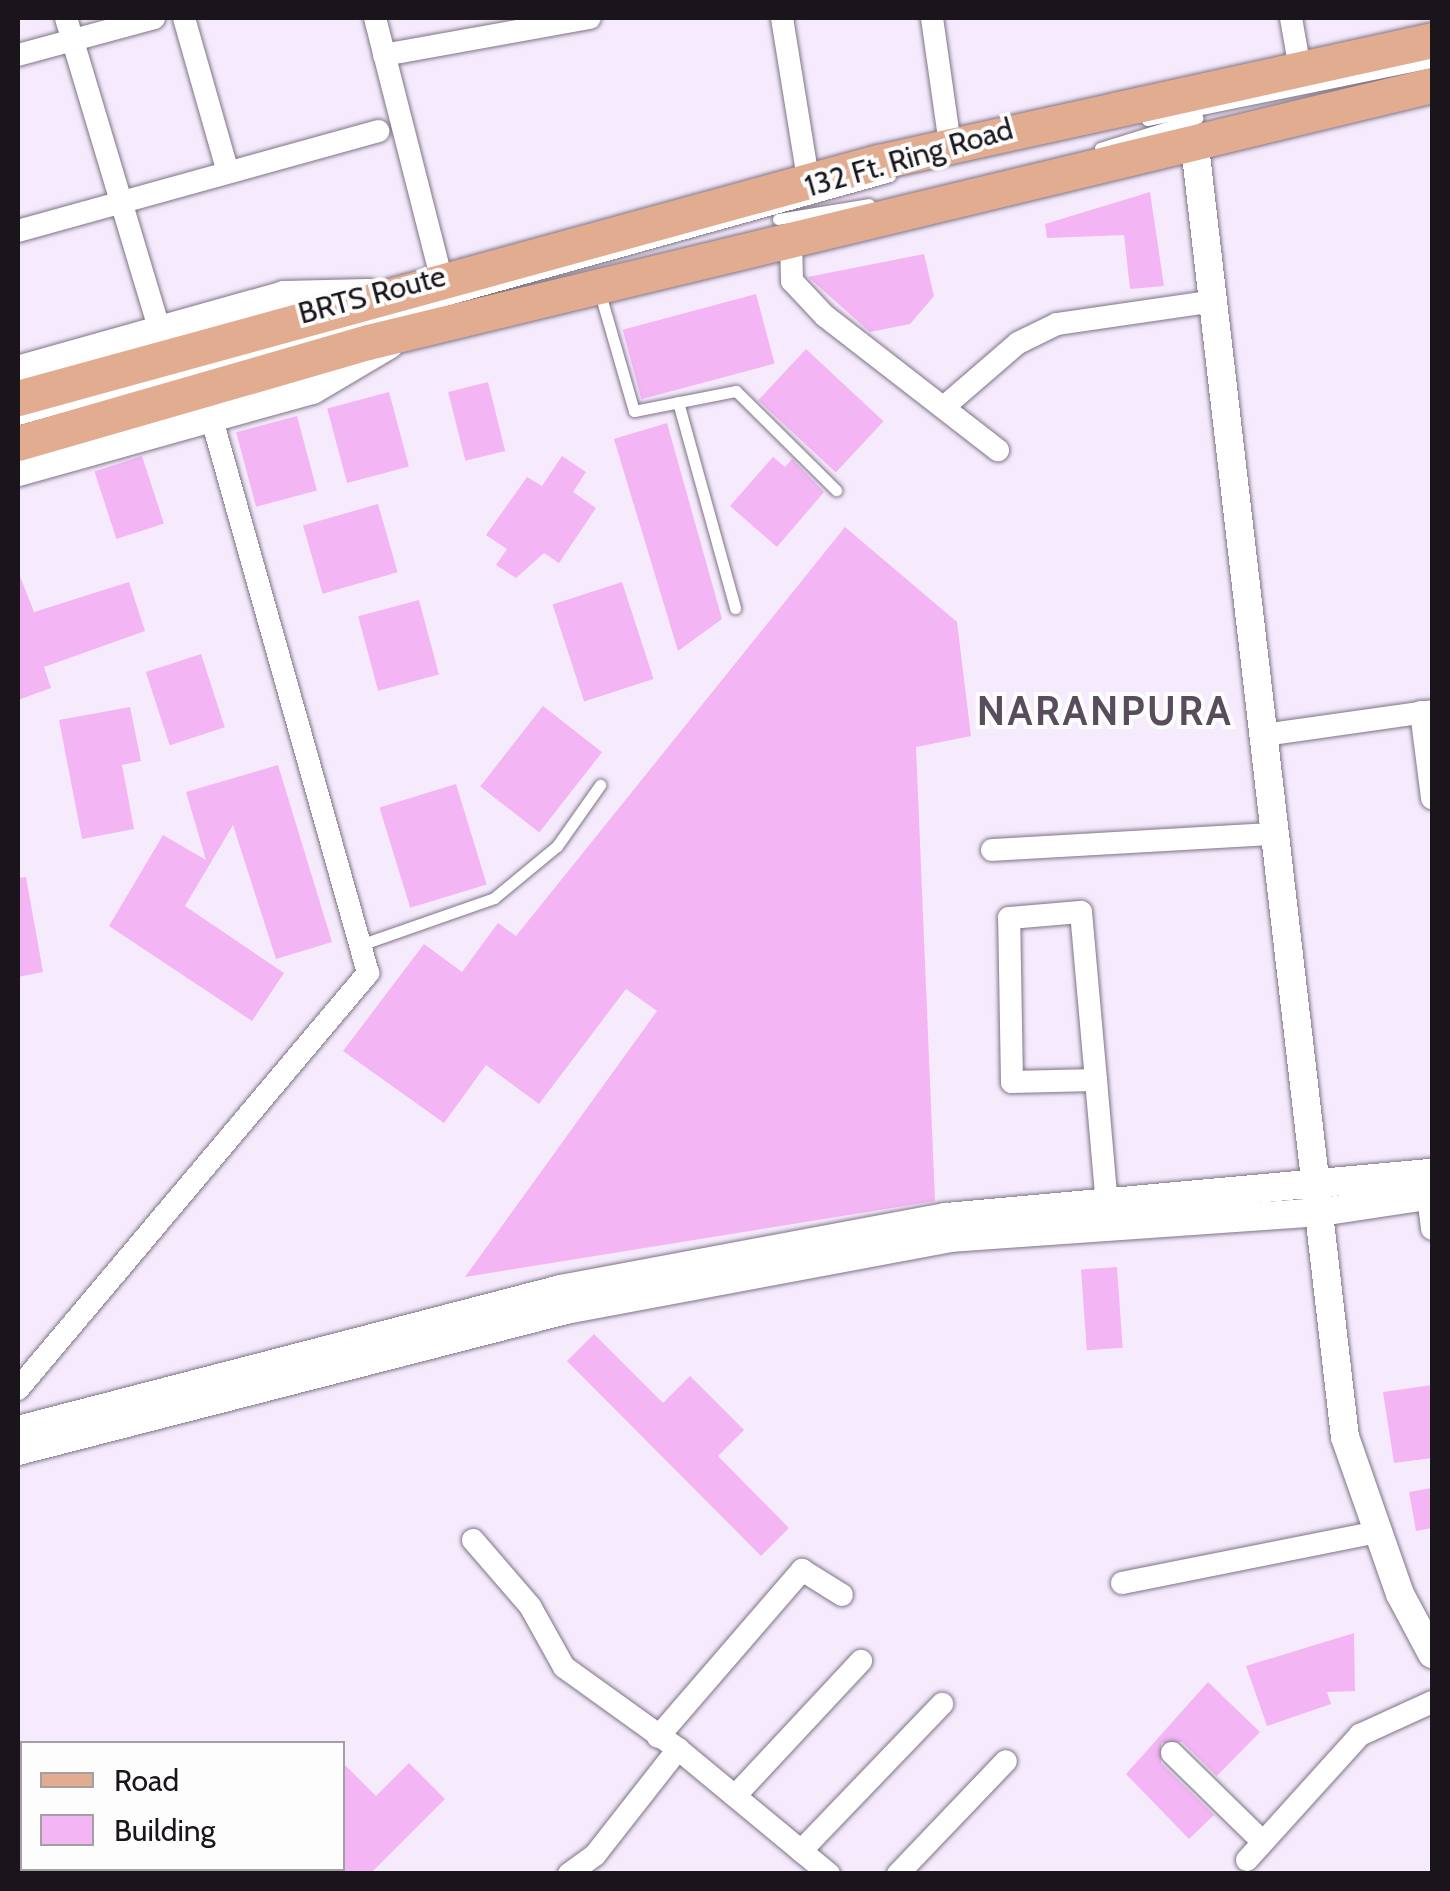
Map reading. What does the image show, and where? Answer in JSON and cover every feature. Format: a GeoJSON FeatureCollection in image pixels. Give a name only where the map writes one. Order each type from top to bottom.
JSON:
{"type":"FeatureCollection","features":[{"type":"Feature","properties":{"kind":"main road","name":"132 Ft. Ring Road"},"geometry":{"type":"LineString","coordinates":[[18,398],[950,144],[1432,40]]}},
{"type":"Feature","properties":{"kind":"main road","name":"132 Ft. Ring Road"},"geometry":{"type":"LineString","coordinates":[[18,443],[382,340],[1194,138],[1432,85]]}},
{"type":"Feature","properties":{"kind":"main road"},"geometry":{"type":"LineString","coordinates":[[18,372],[284,297],[375,300]]}},
{"type":"Feature","properties":{"kind":"main road"},"geometry":{"type":"LineString","coordinates":[[18,470],[312,388],[382,340]]}},
{"type":"Feature","properties":{"kind":"street"},"geometry":{"type":"LineString","coordinates":[[66,18],[160,332]]}},
{"type":"Feature","properties":{"kind":"street"},"geometry":{"type":"LineString","coordinates":[[18,55],[154,18]]}},
{"type":"Feature","properties":{"kind":"street"},"geometry":{"type":"LineString","coordinates":[[184,18],[228,172]]}},
{"type":"Feature","properties":{"kind":"street"},"geometry":{"type":"LineString","coordinates":[[375,18],[442,280]]}},
{"type":"Feature","properties":{"kind":"street"},"geometry":{"type":"LineString","coordinates":[[384,54],[590,18]]}},
{"type":"Feature","properties":{"kind":"street"},"geometry":{"type":"LineString","coordinates":[[782,18],[809,185]]}},
{"type":"Feature","properties":{"kind":"street"},"geometry":{"type":"LineString","coordinates":[[932,18],[950,144]]}},
{"type":"Feature","properties":{"kind":"street"},"geometry":{"type":"LineString","coordinates":[[1292,18],[1300,69]]}},
{"type":"Feature","properties":{"kind":"street"},"geometry":{"type":"LineString","coordinates":[[18,232],[378,132]]}},
{"type":"Feature","properties":{"kind":"street"},"geometry":{"type":"LineString","coordinates":[[1194,138],[1346,1437],[1378,1532],[1432,1654]]}},
{"type":"Feature","properties":{"kind":"street"},"geometry":{"type":"LineString","coordinates":[[792,237],[792,281],[998,450]]}},
{"type":"Feature","properties":{"kind":"street"},"geometry":{"type":"LineString","coordinates":[[945,406],[1018,343],[1057,324],[1215,300]]}},
{"type":"Feature","properties":{"kind":"street"},"geometry":{"type":"LineString","coordinates":[[18,1389],[368,973],[211,416]]}},
{"type":"Feature","properties":{"kind":"street"},"geometry":{"type":"LineString","coordinates":[[1264,735],[1427,712],[1432,798]]}},
{"type":"Feature","properties":{"kind":"street"},"geometry":{"type":"LineString","coordinates":[[992,850],[1273,834]]}},
{"type":"Feature","properties":{"kind":"street"},"geometry":{"type":"LineString","coordinates":[[1096,1080],[1012,1082],[1010,918],[1081,912],[1096,1080],[1107,1205]]}},
{"type":"Feature","properties":{"kind":"street"},"geometry":{"type":"LineString","coordinates":[[18,1451],[566,1310],[930,1241],[1431,1188],[1432,1229]]}},
{"type":"Feature","properties":{"kind":"street"},"geometry":{"type":"LineString","coordinates":[[18,1430],[561,1289],[946,1217],[1107,1205],[1317,1201]]}},
{"type":"Feature","properties":{"kind":"street"},"geometry":{"type":"LineString","coordinates":[[1122,1583],[1378,1532]]}},
{"type":"Feature","properties":{"kind":"street"},"geometry":{"type":"LineString","coordinates":[[473,1540],[530,1606],[564,1667],[668,1743],[828,1874]]}},
{"type":"Feature","properties":{"kind":"street"},"geometry":{"type":"LineString","coordinates":[[569,1874],[595,1854],[668,1743],[802,1570],[842,1595]]}},
{"type":"Feature","properties":{"kind":"street"},"geometry":{"type":"LineString","coordinates":[[735,1796],[861,1661]]}},
{"type":"Feature","properties":{"kind":"street"},"geometry":{"type":"LineString","coordinates":[[1172,1754],[1255,1851],[1360,1736],[1432,1702]]}},
{"type":"Feature","properties":{"kind":"street"},"geometry":{"type":"LineString","coordinates":[[801,1851],[942,1704]]}},
{"type":"Feature","properties":{"kind":"street"},"geometry":{"type":"LineString","coordinates":[[898,1874],[1006,1761]]}},
{"type":"Feature","properties":{"kind":"lane","name":"BRTS Route"},"geometry":{"type":"LineString","coordinates":[[740,225],[900,199],[1234,106],[1432,62]]}},
{"type":"Feature","properties":{"kind":"lane","name":"BRTS Route"},"geometry":{"type":"LineString","coordinates":[[18,420],[740,225],[1067,132],[1234,106]]}},
{"type":"Feature","properties":{"kind":"lane"},"geometry":{"type":"LineString","coordinates":[[598,286],[634,411],[736,392],[836,490]]}},
{"type":"Feature","properties":{"kind":"lane"},"geometry":{"type":"LineString","coordinates":[[678,402],[735,608]]}},
{"type":"Feature","properties":{"kind":"lane"},"geometry":{"type":"LineString","coordinates":[[360,946],[494,898],[557,846],[600,785]]}},
{"type":"Feature","properties":{"kind":"building"},"geometry":{"type":"Polygon","coordinates":[[[1150,192],[1164,286],[1130,289],[1124,235],[1047,238],[1045,224],[1150,192]]]}},
{"type":"Feature","properties":{"kind":"building"},"geometry":{"type":"Polygon","coordinates":[[[924,254],[934,296],[910,324],[870,332],[808,277],[924,254]]]}},
{"type":"Feature","properties":{"kind":"building"},"geometry":{"type":"Polygon","coordinates":[[[756,294],[775,364],[641,399],[623,330],[756,294]]]}},
{"type":"Feature","properties":{"kind":"building"},"geometry":{"type":"Polygon","coordinates":[[[806,349],[884,421],[836,472],[758,400],[806,349]]]}},
{"type":"Feature","properties":{"kind":"building"},"geometry":{"type":"Polygon","coordinates":[[[488,382],[505,451],[465,461],[448,392],[488,382]]]}},
{"type":"Feature","properties":{"kind":"building"},"geometry":{"type":"Polygon","coordinates":[[[389,392],[409,466],[347,483],[327,409],[389,392]]]}},
{"type":"Feature","properties":{"kind":"building"},"geometry":{"type":"Polygon","coordinates":[[[297,416],[317,490],[256,507],[236,432],[297,416]]]}},
{"type":"Feature","properties":{"kind":"building"},"geometry":{"type":"Polygon","coordinates":[[[667,423],[722,619],[678,651],[614,439],[667,423]]]}},
{"type":"Feature","properties":{"kind":"building"},"geometry":{"type":"Polygon","coordinates":[[[142,456],[164,524],[116,539],[94,471],[142,456]]]}},
{"type":"Feature","properties":{"kind":"building"},"geometry":{"type":"Polygon","coordinates":[[[562,456],[586,472],[573,492],[596,508],[559,563],[544,553],[516,578],[496,565],[507,549],[486,535],[527,477],[542,486],[562,456]]]}},
{"type":"Feature","properties":{"kind":"building"},"geometry":{"type":"Polygon","coordinates":[[[773,457],[785,467],[792,459],[824,492],[777,547],[730,506],[773,457]]]}},
{"type":"Feature","properties":{"kind":"building"},"geometry":{"type":"Polygon","coordinates":[[[378,504],[398,572],[323,594],[303,525],[378,504]]]}},
{"type":"Feature","properties":{"kind":"building"},"geometry":{"type":"Polygon","coordinates":[[[845,527],[957,622],[971,736],[916,747],[935,1201],[465,1277],[657,1011],[626,989],[539,1104],[486,1065],[444,1123],[343,1051],[424,944],[462,972],[498,923],[516,936],[845,527]]]}},
{"type":"Feature","properties":{"kind":"building"},"geometry":{"type":"Polygon","coordinates":[[[18,571],[34,612],[129,582],[145,631],[44,667],[51,688],[18,700],[18,571]]]}},
{"type":"Feature","properties":{"kind":"building"},"geometry":{"type":"Polygon","coordinates":[[[622,582],[654,679],[584,702],[553,605],[622,582]]]}},
{"type":"Feature","properties":{"kind":"building"},"geometry":{"type":"Polygon","coordinates":[[[419,600],[439,674],[378,691],[358,616],[419,600]]]}},
{"type":"Feature","properties":{"kind":"building"},"geometry":{"type":"Polygon","coordinates":[[[201,654],[225,727],[170,745],[146,672],[201,654]]]}},
{"type":"Feature","properties":{"kind":"building"},"geometry":{"type":"Polygon","coordinates":[[[543,706],[602,752],[539,833],[480,786],[543,706]]]}},
{"type":"Feature","properties":{"kind":"building"},"geometry":{"type":"Polygon","coordinates":[[[130,707],[141,761],[122,765],[134,829],[82,839],[59,720],[130,707]]]}},
{"type":"Feature","properties":{"kind":"building"},"geometry":{"type":"Polygon","coordinates":[[[278,765],[332,942],[276,959],[233,825],[185,906],[284,973],[252,1021],[109,926],[163,835],[206,860],[186,792],[278,765]]]}},
{"type":"Feature","properties":{"kind":"building"},"geometry":{"type":"Polygon","coordinates":[[[456,784],[487,884],[410,908],[379,807],[456,784]]]}},
{"type":"Feature","properties":{"kind":"building"},"geometry":{"type":"Polygon","coordinates":[[[26,877],[43,972],[18,977],[18,878],[26,877]]]}},
{"type":"Feature","properties":{"kind":"building"},"geometry":{"type":"Polygon","coordinates":[[[1117,1267],[1123,1348],[1087,1350],[1081,1270],[1117,1267]]]}},
{"type":"Feature","properties":{"kind":"building"},"geometry":{"type":"Polygon","coordinates":[[[594,1334],[663,1403],[690,1376],[744,1430],[718,1456],[789,1528],[761,1556],[567,1361],[594,1334]]]}},
{"type":"Feature","properties":{"kind":"building"},"geometry":{"type":"Polygon","coordinates":[[[1432,1385],[1432,1458],[1394,1463],[1383,1392],[1432,1385]]]}},
{"type":"Feature","properties":{"kind":"building"},"geometry":{"type":"Polygon","coordinates":[[[1432,1488],[1432,1528],[1416,1531],[1409,1492],[1432,1488]]]}},
{"type":"Feature","properties":{"kind":"building"},"geometry":{"type":"Polygon","coordinates":[[[1354,1633],[1355,1691],[1327,1692],[1331,1704],[1267,1726],[1246,1666],[1354,1633]]]}},
{"type":"Feature","properties":{"kind":"building"},"geometry":{"type":"Polygon","coordinates":[[[1208,1682],[1260,1732],[1217,1776],[1182,1742],[1161,1743],[1161,1763],[1214,1815],[1189,1839],[1126,1774],[1208,1682]]]}},
{"type":"Feature","properties":{"kind":"building"},"geometry":{"type":"Polygon","coordinates":[[[409,1763],[445,1799],[370,1874],[342,1874],[345,1765],[376,1796],[409,1763]]]}},
{"type":"Feature","properties":{"kind":"district","name":"NARANPURA"},"geometry":{"type":"Point","coordinates":[1105,711]}}]}
